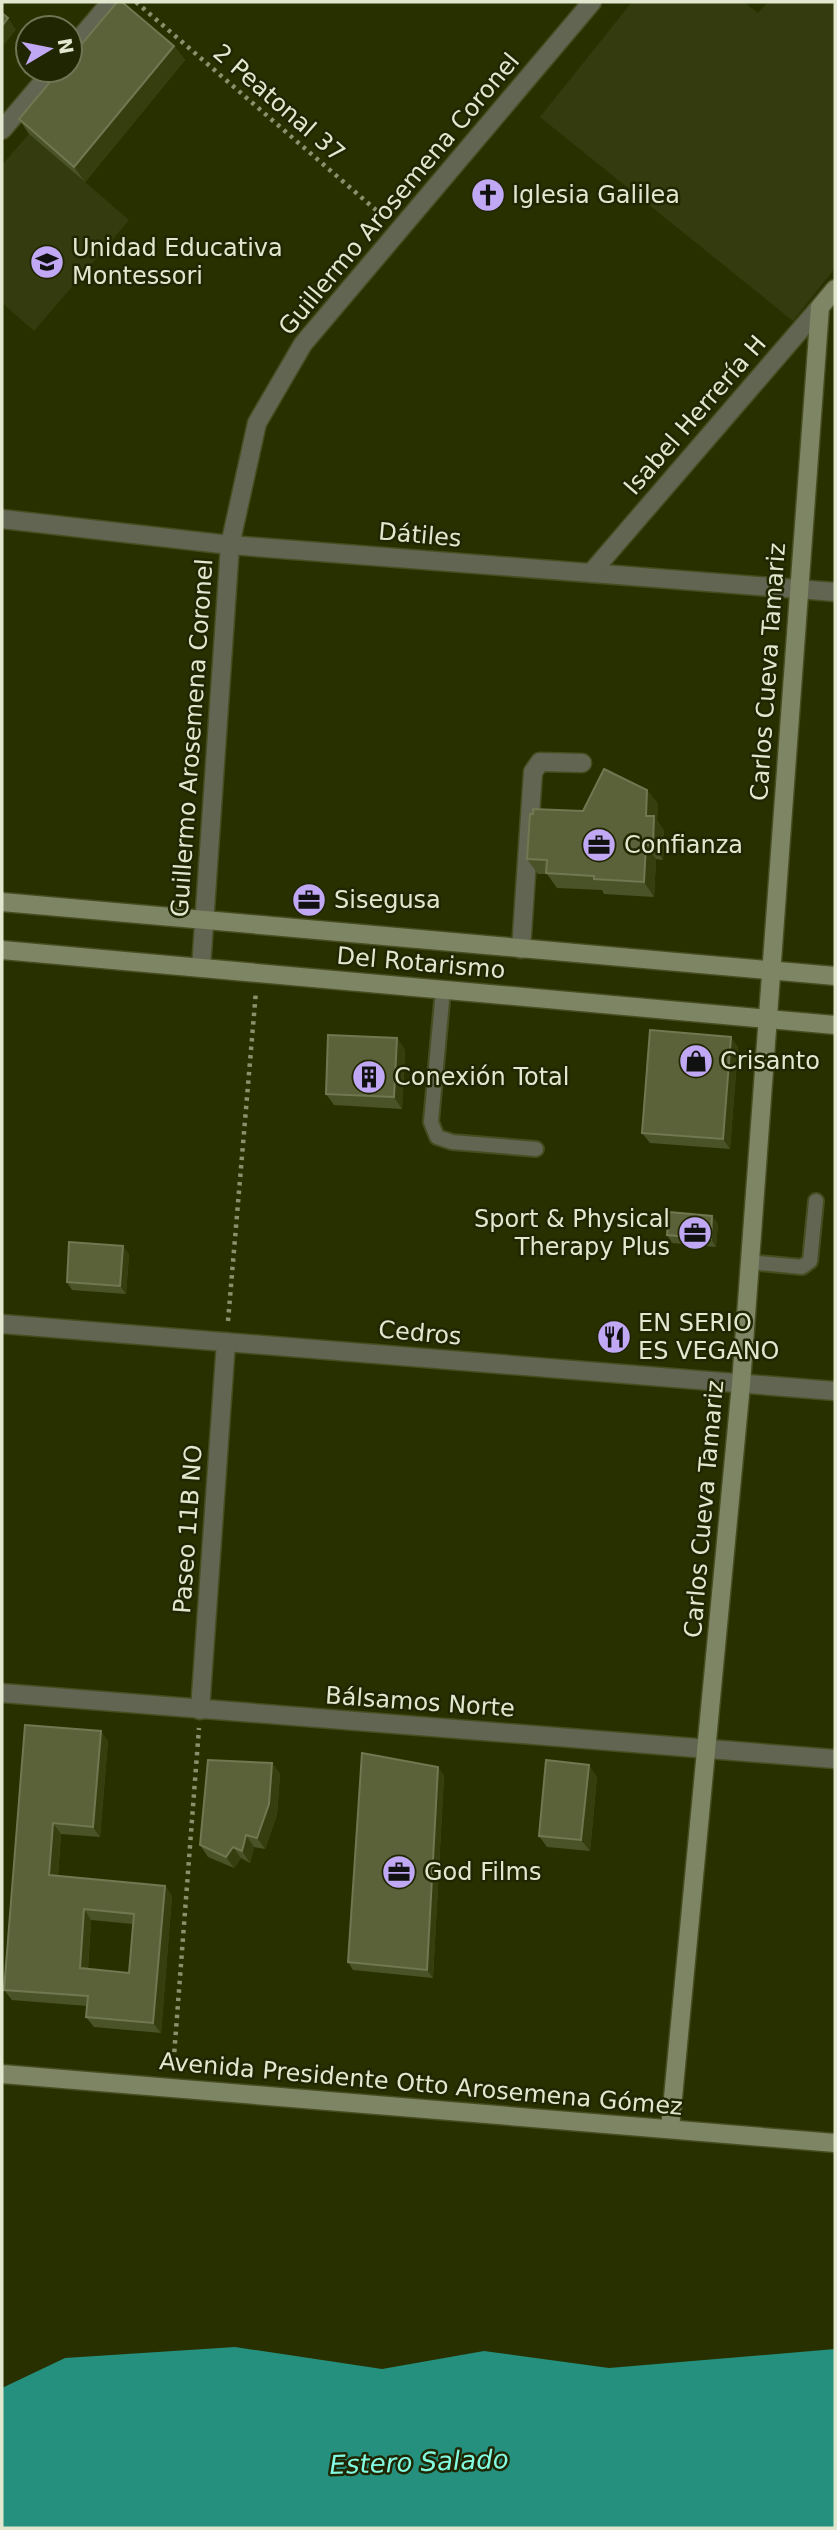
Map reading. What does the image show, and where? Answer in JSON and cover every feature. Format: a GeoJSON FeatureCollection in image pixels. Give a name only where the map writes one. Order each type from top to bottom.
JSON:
{"type":"FeatureCollection","features":[{"type":"Feature","properties":{"kind":"street"},"geometry":{"type":"LineString","coordinates":[[84,34],[111,2]]}},
{"type":"Feature","properties":{"kind":"street","name":"Guillermo Arosemena Coronel"},"geometry":{"type":"LineString","coordinates":[[201,968],[230,544],[257,424],[303,344],[592,2]]}},
{"type":"Feature","properties":{"kind":"street"},"geometry":{"type":"LineString","coordinates":[[2,130],[41,84]]}},
{"type":"Feature","properties":{"kind":"street","name":"Isabel Herrería H"},"geometry":{"type":"LineString","coordinates":[[591,573],[835,289]]}},
{"type":"Feature","properties":{"kind":"street","name":"Carlos Cueva Tamariz"},"geometry":{"type":"LineString","coordinates":[[670,2129],[741,1384],[820,307]]}},
{"type":"Feature","properties":{"kind":"street","name":"Dátiles"},"geometry":{"type":"LineString","coordinates":[[2,519],[230,544],[835,592]]}},
{"type":"Feature","properties":{"kind":"street"},"geometry":{"type":"LineString","coordinates":[[521,949],[533,772],[540,762],[582,763]]}},
{"type":"Feature","properties":{"kind":"street","name":"Del Rotarismo"},"geometry":{"type":"LineString","coordinates":[[2,902],[835,976]]}},
{"type":"Feature","properties":{"kind":"street","name":"Del Rotarismo"},"geometry":{"type":"LineString","coordinates":[[2,950],[835,1026]]}},
{"type":"Feature","properties":{"kind":"street","name":"Cedros"},"geometry":{"type":"LineString","coordinates":[[2,1324],[835,1391]]}},
{"type":"Feature","properties":{"kind":"street","name":"Paseo 11B NO"},"geometry":{"type":"LineString","coordinates":[[200,1710],[226,1342]]}},
{"type":"Feature","properties":{"kind":"street","name":"Bálsamos Norte"},"geometry":{"type":"LineString","coordinates":[[2,1693],[835,1759]]}},
{"type":"Feature","properties":{"kind":"street","name":"Avenida Presidente Otto Arosemena Gómez"},"geometry":{"type":"LineString","coordinates":[[2,2074],[835,2143]]}},
{"type":"Feature","properties":{"kind":"lane"},"geometry":{"type":"LineString","coordinates":[[443,990],[432,1122],[437,1137],[452,1142],[536,1149]]}},
{"type":"Feature","properties":{"kind":"lane"},"geometry":{"type":"LineString","coordinates":[[750,1262],[802,1267],[810,1261],[816,1201]]}},
{"type":"Feature","properties":{"kind":"path","name":"2 Peatonal 37"},"geometry":{"type":"LineString","coordinates":[[136,2],[399,230]]}},
{"type":"Feature","properties":{"kind":"path"},"geometry":{"type":"LineString","coordinates":[[226,1342],[258,973]]}},
{"type":"Feature","properties":{"kind":"path"},"geometry":{"type":"LineString","coordinates":[[171,2088],[200,1710]]}},
{"type":"Feature","properties":{"kind":"shaded area"},"geometry":{"type":"Polygon","coordinates":[[[632,2],[744,2],[758,13],[768,2],[835,2],[835,268],[793,321],[540,117],[632,2]]]}},
{"type":"Feature","properties":{"kind":"shaded area","name":"Unidad Educativa Montessori"},"geometry":{"type":"Polygon","coordinates":[[[29,134],[129,220],[34,331],[2,303],[2,165],[29,134]]]}},
{"type":"Feature","properties":{"kind":"water","name":"Estero Salado"},"geometry":{"type":"Polygon","coordinates":[[[235,2347],[382,2369],[484,2351],[609,2368],[835,2349],[835,2528],[2,2528],[2,2388],[65,2358],[235,2347]]]}},
{"type":"Feature","properties":{"kind":"building"},"geometry":{"type":"Polygon","coordinates":[[[117,2],[122,2],[174,46],[74,167],[19,119],[48,84],[84,84],[84,41],[117,2]]]}},
{"type":"Feature","properties":{"kind":"building"},"geometry":{"type":"Polygon","coordinates":[[[2,13],[8,18],[2,26],[2,13]]]}},
{"type":"Feature","properties":{"kind":"building","name":"Confianza"},"geometry":{"type":"Polygon","coordinates":[[[604,769],[647,790],[646,816],[654,816],[653,845],[646,845],[644,882],[546,873],[547,860],[527,859],[530,814],[533,814],[533,809],[583,811],[604,769]]]}},
{"type":"Feature","properties":{"kind":"building"},"geometry":{"type":"Polygon","coordinates":[[[650,1030],[731,1037],[723,1139],[642,1133],[650,1030]]]}},
{"type":"Feature","properties":{"kind":"building","name":"Conexión Total"},"geometry":{"type":"Polygon","coordinates":[[[328,1035],[397,1038],[394,1097],[326,1094],[328,1035]]]}},
{"type":"Feature","properties":{"kind":"building"},"geometry":{"type":"Polygon","coordinates":[[[669,1212],[712,1216],[711,1239],[667,1235],[669,1212]]]}},
{"type":"Feature","properties":{"kind":"building"},"geometry":{"type":"Polygon","coordinates":[[[69,1242],[123,1246],[120,1286],[67,1282],[69,1242]]]}},
{"type":"Feature","properties":{"kind":"building"},"geometry":{"type":"Polygon","coordinates":[[[25,1725],[101,1731],[93,1827],[53,1823],[49,1875],[165,1886],[153,2023],[86,2017],[88,1996],[4,1990],[25,1725]],[[84,1909],[80,1968],[129,1973],[134,1914],[84,1909]]]}},
{"type":"Feature","properties":{"kind":"building","name":"God Films"},"geometry":{"type":"Polygon","coordinates":[[[362,1753],[438,1767],[427,1970],[348,1962],[362,1753]]]}},
{"type":"Feature","properties":{"kind":"building"},"geometry":{"type":"Polygon","coordinates":[[[208,1760],[272,1763],[269,1804],[257,1838],[246,1835],[242,1851],[233,1847],[226,1857],[200,1845],[208,1760]]]}},
{"type":"Feature","properties":{"kind":"building"},"geometry":{"type":"Polygon","coordinates":[[[546,1760],[589,1765],[581,1840],[539,1836],[546,1760]]]}},
{"type":"Feature","properties":{"kind":"place","name":"Iglesia Galilea"},"geometry":{"type":"Point","coordinates":[488,195]}},
{"type":"Feature","properties":{"kind":"place","name":"Unidad Educativa Montessori"},"geometry":{"type":"Point","coordinates":[47,262]}},
{"type":"Feature","properties":{"kind":"place","name":"Confianza"},"geometry":{"type":"Point","coordinates":[599,845]}},
{"type":"Feature","properties":{"kind":"place","name":"Sisegusa"},"geometry":{"type":"Point","coordinates":[309,900]}},
{"type":"Feature","properties":{"kind":"place","name":"Crisanto"},"geometry":{"type":"Point","coordinates":[696,1061]}},
{"type":"Feature","properties":{"kind":"place","name":"Conexión Total"},"geometry":{"type":"Point","coordinates":[369,1077]}},
{"type":"Feature","properties":{"kind":"place","name":"Sport & Physical Therapy Plus"},"geometry":{"type":"Point","coordinates":[695,1233]}},
{"type":"Feature","properties":{"kind":"place","name":"EN SERIO ES VEGANO"},"geometry":{"type":"Point","coordinates":[614,1337]}},
{"type":"Feature","properties":{"kind":"place","name":"God Films"},"geometry":{"type":"Point","coordinates":[399,1872]}}]}
